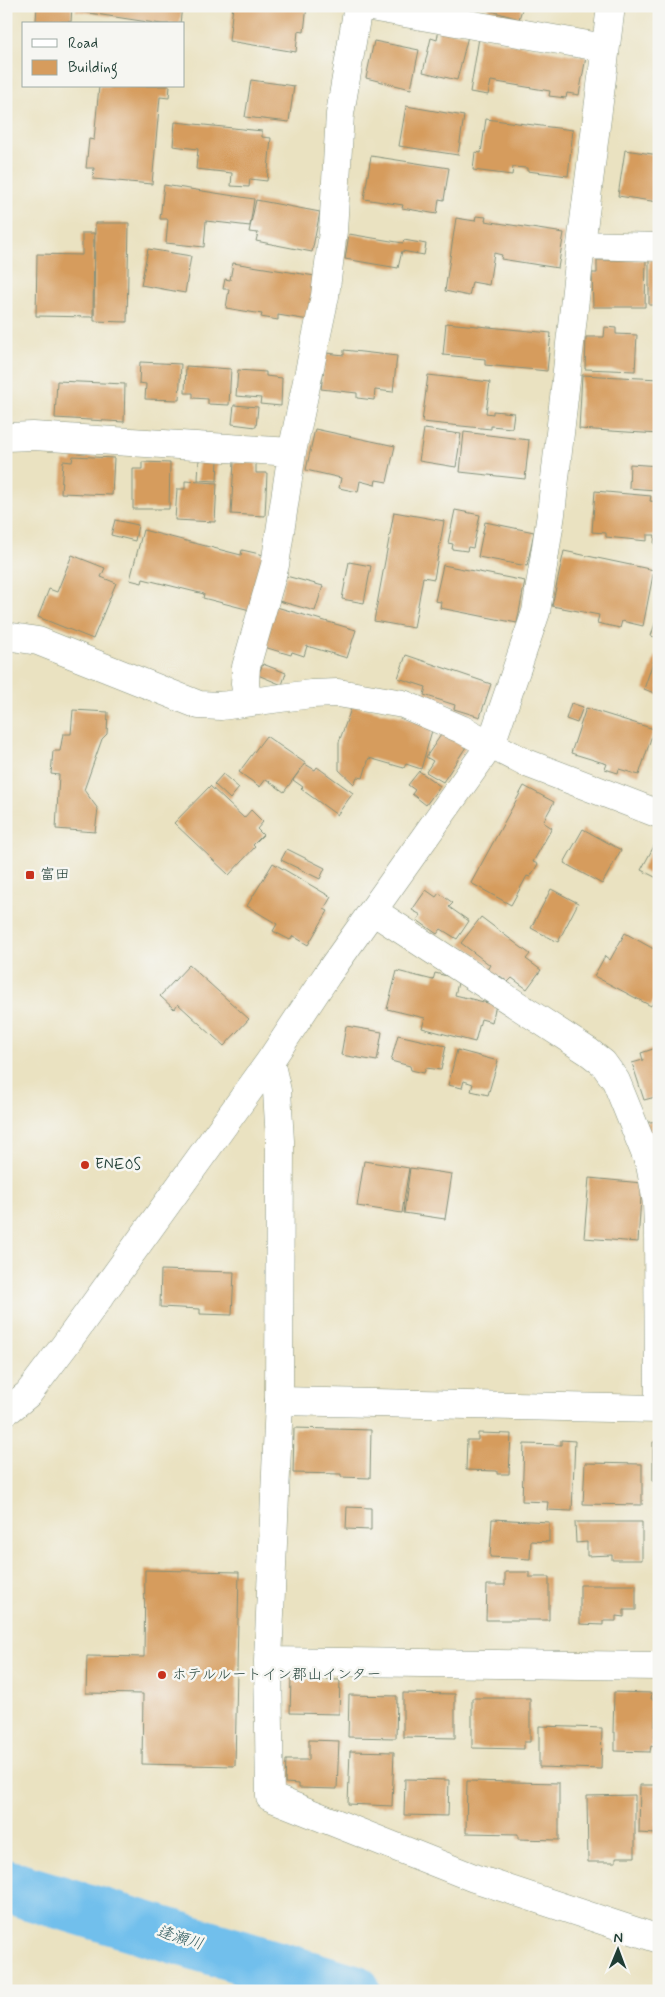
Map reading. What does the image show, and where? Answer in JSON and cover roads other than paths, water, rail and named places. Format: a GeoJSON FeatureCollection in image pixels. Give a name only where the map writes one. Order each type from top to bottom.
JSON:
{"type":"FeatureCollection","features":[{"type":"Feature","properties":{"kind":"street"},"geometry":{"type":"LineString","coordinates":[[247,701],[246,666],[275,566],[292,452],[325,296],[333,231],[340,114],[358,6]]}},
{"type":"Feature","properties":{"kind":"street"},"geometry":{"type":"LineString","coordinates":[[365,6],[605,48]]}},
{"type":"Feature","properties":{"kind":"street"},"geometry":{"type":"LineString","coordinates":[[6,1410],[21,1401],[48,1369],[270,1061],[327,975],[491,744],[536,612],[551,514],[581,245],[611,6]]}},
{"type":"Feature","properties":{"kind":"street"},"geometry":{"type":"LineString","coordinates":[[581,245],[659,247]]}},
{"type":"Feature","properties":{"kind":"street"},"geometry":{"type":"LineString","coordinates":[[6,437],[33,436],[292,452]]}},
{"type":"Feature","properties":{"kind":"street"},"geometry":{"type":"LineString","coordinates":[[6,636],[38,641],[199,705],[221,706],[247,701],[338,693],[403,704],[462,729],[524,762],[659,814]]}},
{"type":"Feature","properties":{"kind":"street"},"geometry":{"type":"LineString","coordinates":[[373,911],[589,1052],[602,1063],[616,1080],[650,1165],[657,1203],[659,1400]]}},
{"type":"Feature","properties":{"kind":"street"},"geometry":{"type":"LineString","coordinates":[[270,1061],[277,1091],[280,1141],[279,1401],[268,1661],[270,1796],[474,1878],[659,1939]]}},
{"type":"Feature","properties":{"kind":"street"},"geometry":{"type":"LineString","coordinates":[[279,1401],[659,1409]]}},
{"type":"Feature","properties":{"kind":"street"},"geometry":{"type":"LineString","coordinates":[[268,1661],[659,1666]]}},
{"type":"Feature","properties":{"kind":"waterway","name":"逢瀬川"},"geometry":{"type":"LineString","coordinates":[[6,1886],[354,1991]]}},
{"type":"Feature","properties":{"kind":"place","name":"富田"},"geometry":{"type":"Point","coordinates":[30,875]}},
{"type":"Feature","properties":{"kind":"place","name":"ENEOS"},"geometry":{"type":"Point","coordinates":[85,1165]}},
{"type":"Feature","properties":{"kind":"place","name":"ホテルルートイン郡山インター"},"geometry":{"type":"Point","coordinates":[162,1675]}}]}
